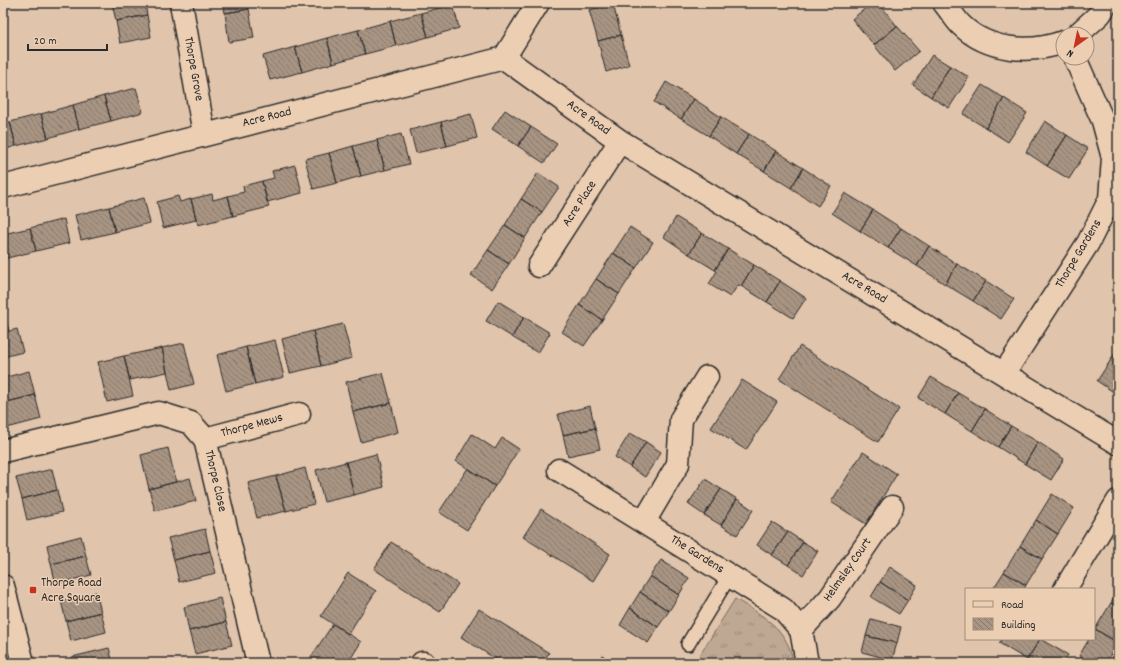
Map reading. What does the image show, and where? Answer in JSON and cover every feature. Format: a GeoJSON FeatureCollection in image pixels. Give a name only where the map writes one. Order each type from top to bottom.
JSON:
{"type":"FeatureCollection","features":[{"type":"Feature","properties":{"kind":"street","name":"Thorpe Grove"},"geometry":{"type":"LineString","coordinates":[[181,3],[204,134]]}},
{"type":"Feature","properties":{"kind":"street"},"geometry":{"type":"LineString","coordinates":[[504,58],[538,3]]}},
{"type":"Feature","properties":{"kind":"street"},"geometry":{"type":"LineString","coordinates":[[944,3],[962,25],[987,42],[1018,50],[1049,47],[1055,45]]}},
{"type":"Feature","properties":{"kind":"street"},"geometry":{"type":"LineString","coordinates":[[1087,26],[1100,14],[1107,3]]}},
{"type":"Feature","properties":{"kind":"street","name":"Acre Road"},"geometry":{"type":"LineString","coordinates":[[3,187],[204,134],[504,58],[620,141],[1005,372],[1118,443]]}},
{"type":"Feature","properties":{"kind":"street","name":"Thorpe Gardens"},"geometry":{"type":"LineString","coordinates":[[1005,372],[1088,243],[1110,199],[1113,158],[1103,121],[1079,66]]}},
{"type":"Feature","properties":{"kind":"street","name":"Acre Place"},"geometry":{"type":"LineString","coordinates":[[539,266],[620,141]]}},
{"type":"Feature","properties":{"kind":"street"},"geometry":{"type":"LineString","coordinates":[[644,522],[678,464],[681,419],[707,377]]}},
{"type":"Feature","properties":{"kind":"street","name":"Thorpe Close"},"geometry":{"type":"LineString","coordinates":[[3,451],[159,412],[191,423],[205,439],[258,663]]}},
{"type":"Feature","properties":{"kind":"street","name":"Thorpe Mews"},"geometry":{"type":"LineString","coordinates":[[205,439],[299,414]]}},
{"type":"Feature","properties":{"kind":"street","name":"The Gardens"},"geometry":{"type":"LineString","coordinates":[[560,470],[783,609],[801,630]]}},
{"type":"Feature","properties":{"kind":"street"},"geometry":{"type":"LineString","coordinates":[[1066,588],[1118,501]]}},
{"type":"Feature","properties":{"kind":"street","name":"Helmsley Court"},"geometry":{"type":"LineString","coordinates":[[801,630],[830,598],[892,507]]}},
{"type":"Feature","properties":{"kind":"street"},"geometry":{"type":"LineString","coordinates":[[3,586],[9,632],[23,663]]}},
{"type":"Feature","properties":{"kind":"street"},"geometry":{"type":"LineString","coordinates":[[801,630],[806,663]]}},
{"type":"Feature","properties":{"kind":"lane"},"geometry":{"type":"LineString","coordinates":[[688,644],[730,575]]}},
{"type":"Feature","properties":{"kind":"green space"},"geometry":{"type":"Polygon","coordinates":[[[735,599],[773,624],[786,641],[793,663],[695,663],[735,599]]]}},
{"type":"Feature","properties":{"kind":"building"},"geometry":{"type":"Polygon","coordinates":[[[112,3],[145,3],[147,15],[116,21],[112,3]]]}},
{"type":"Feature","properties":{"kind":"building"},"geometry":{"type":"Polygon","coordinates":[[[223,3],[248,3],[249,9],[225,13],[223,3]]]}},
{"type":"Feature","properties":{"kind":"building"},"geometry":{"type":"Polygon","coordinates":[[[478,3],[492,3],[488,9],[478,3]]]}},
{"type":"Feature","properties":{"kind":"building"},"geometry":{"type":"Polygon","coordinates":[[[872,3],[879,3],[897,26],[874,45],[852,19],[872,3]]]}},
{"type":"Feature","properties":{"kind":"building"},"geometry":{"type":"Polygon","coordinates":[[[453,4],[459,28],[428,37],[421,13],[453,4]]]}},
{"type":"Feature","properties":{"kind":"building"},"geometry":{"type":"Polygon","coordinates":[[[613,4],[621,35],[598,41],[589,10],[613,4]]]}},
{"type":"Feature","properties":{"kind":"building"},"geometry":{"type":"Polygon","coordinates":[[[249,9],[254,38],[229,42],[225,13],[249,9]]]}},
{"type":"Feature","properties":{"kind":"building"},"geometry":{"type":"Polygon","coordinates":[[[421,13],[428,37],[396,46],[390,21],[421,13]]]}},
{"type":"Feature","properties":{"kind":"building"},"geometry":{"type":"Polygon","coordinates":[[[147,15],[151,37],[120,43],[116,21],[147,15]]]}},
{"type":"Feature","properties":{"kind":"building"},"geometry":{"type":"Polygon","coordinates":[[[390,21],[396,46],[365,54],[358,30],[390,21]]]}},
{"type":"Feature","properties":{"kind":"building"},"geometry":{"type":"Polygon","coordinates":[[[897,26],[919,51],[895,71],[874,45],[897,26]]]}},
{"type":"Feature","properties":{"kind":"building"},"geometry":{"type":"Polygon","coordinates":[[[358,30],[365,54],[333,63],[327,38],[358,30]]]}},
{"type":"Feature","properties":{"kind":"building"},"geometry":{"type":"Polygon","coordinates":[[[621,35],[629,65],[606,72],[598,41],[621,35]]]}},
{"type":"Feature","properties":{"kind":"building"},"geometry":{"type":"Polygon","coordinates":[[[327,38],[333,63],[302,72],[295,47],[327,38]]]}},
{"type":"Feature","properties":{"kind":"building"},"geometry":{"type":"Polygon","coordinates":[[[295,47],[302,72],[270,80],[263,56],[295,47]]]}},
{"type":"Feature","properties":{"kind":"building"},"geometry":{"type":"Polygon","coordinates":[[[932,55],[950,66],[931,97],[913,85],[932,55]]]}},
{"type":"Feature","properties":{"kind":"building"},"geometry":{"type":"Polygon","coordinates":[[[950,66],[969,77],[949,108],[931,97],[950,66]]]}},
{"type":"Feature","properties":{"kind":"building"},"geometry":{"type":"Polygon","coordinates":[[[666,82],[694,99],[681,119],[654,102],[666,82]]]}},
{"type":"Feature","properties":{"kind":"building"},"geometry":{"type":"Polygon","coordinates":[[[982,85],[1004,98],[986,128],[963,114],[982,85]]]}},
{"type":"Feature","properties":{"kind":"building"},"geometry":{"type":"Polygon","coordinates":[[[136,88],[143,112],[111,121],[104,96],[136,88]]]}},
{"type":"Feature","properties":{"kind":"building"},"geometry":{"type":"Polygon","coordinates":[[[104,96],[111,121],[79,129],[73,105],[104,96]]]}},
{"type":"Feature","properties":{"kind":"building"},"geometry":{"type":"Polygon","coordinates":[[[1004,98],[1027,113],[1008,142],[986,128],[1004,98]]]}},
{"type":"Feature","properties":{"kind":"building"},"geometry":{"type":"Polygon","coordinates":[[[694,99],[721,117],[709,136],[681,119],[694,99]]]}},
{"type":"Feature","properties":{"kind":"building"},"geometry":{"type":"Polygon","coordinates":[[[73,105],[79,129],[48,138],[41,114],[73,105]]]}},
{"type":"Feature","properties":{"kind":"building"},"geometry":{"type":"Polygon","coordinates":[[[505,110],[531,127],[518,146],[492,129],[505,110]]]}},
{"type":"Feature","properties":{"kind":"building"},"geometry":{"type":"Polygon","coordinates":[[[41,114],[48,138],[16,146],[10,122],[41,114]]]}},
{"type":"Feature","properties":{"kind":"building"},"geometry":{"type":"Polygon","coordinates":[[[471,114],[477,138],[447,146],[441,122],[471,114]]]}},
{"type":"Feature","properties":{"kind":"building"},"geometry":{"type":"Polygon","coordinates":[[[721,117],[749,134],[736,154],[709,136],[721,117]]]}},
{"type":"Feature","properties":{"kind":"building"},"geometry":{"type":"Polygon","coordinates":[[[1045,121],[1067,135],[1047,166],[1026,152],[1045,121]]]}},
{"type":"Feature","properties":{"kind":"building"},"geometry":{"type":"Polygon","coordinates":[[[10,122],[16,146],[3,150],[3,124],[10,122]]]}},
{"type":"Feature","properties":{"kind":"building"},"geometry":{"type":"Polygon","coordinates":[[[441,122],[447,146],[416,153],[410,130],[441,122]]]}},
{"type":"Feature","properties":{"kind":"building"},"geometry":{"type":"Polygon","coordinates":[[[531,127],[557,144],[544,163],[518,146],[531,127]]]}},
{"type":"Feature","properties":{"kind":"building"},"geometry":{"type":"Polygon","coordinates":[[[401,134],[409,164],[385,170],[377,140],[401,134]]]}},
{"type":"Feature","properties":{"kind":"building"},"geometry":{"type":"Polygon","coordinates":[[[749,134],[776,151],[764,171],[736,154],[749,134]]]}},
{"type":"Feature","properties":{"kind":"building"},"geometry":{"type":"Polygon","coordinates":[[[1067,135],[1088,149],[1069,179],[1047,166],[1067,135]]]}},
{"type":"Feature","properties":{"kind":"building"},"geometry":{"type":"Polygon","coordinates":[[[377,140],[385,170],[361,176],[353,146],[377,140]]]}},
{"type":"Feature","properties":{"kind":"building"},"geometry":{"type":"Polygon","coordinates":[[[353,146],[361,176],[337,183],[329,153],[353,146]]]}},
{"type":"Feature","properties":{"kind":"building"},"geometry":{"type":"Polygon","coordinates":[[[776,151],[803,168],[791,188],[764,171],[776,151]]]}},
{"type":"Feature","properties":{"kind":"building"},"geometry":{"type":"Polygon","coordinates":[[[329,153],[337,183],[313,189],[305,159],[329,153]]]}},
{"type":"Feature","properties":{"kind":"building"},"geometry":{"type":"Polygon","coordinates":[[[295,165],[302,193],[267,202],[262,181],[274,178],[272,171],[295,165]]]}},
{"type":"Feature","properties":{"kind":"building"},"geometry":{"type":"Polygon","coordinates":[[[803,168],[831,186],[818,206],[791,188],[803,168]]]}},
{"type":"Feature","properties":{"kind":"building"},"geometry":{"type":"Polygon","coordinates":[[[538,173],[559,187],[542,212],[521,199],[538,173]]]}},
{"type":"Feature","properties":{"kind":"building"},"geometry":{"type":"Polygon","coordinates":[[[262,181],[269,207],[233,216],[228,196],[244,192],[243,186],[262,181]]]}},
{"type":"Feature","properties":{"kind":"building"},"geometry":{"type":"Polygon","coordinates":[[[845,193],[873,210],[860,231],[832,213],[845,193]]]}},
{"type":"Feature","properties":{"kind":"building"},"geometry":{"type":"Polygon","coordinates":[[[212,194],[213,200],[228,196],[233,216],[198,225],[191,199],[212,194]]]}},
{"type":"Feature","properties":{"kind":"building"},"geometry":{"type":"Polygon","coordinates":[[[178,196],[180,202],[191,199],[196,220],[163,228],[157,202],[178,196]]]}},
{"type":"Feature","properties":{"kind":"building"},"geometry":{"type":"Polygon","coordinates":[[[144,198],[150,223],[115,232],[109,207],[144,198]]]}},
{"type":"Feature","properties":{"kind":"building"},"geometry":{"type":"Polygon","coordinates":[[[521,199],[542,212],[525,238],[505,225],[521,199]]]}},
{"type":"Feature","properties":{"kind":"building"},"geometry":{"type":"Polygon","coordinates":[[[109,207],[115,232],[81,240],[75,215],[109,207]]]}},
{"type":"Feature","properties":{"kind":"building"},"geometry":{"type":"Polygon","coordinates":[[[873,210],[901,228],[888,248],[860,231],[873,210]]]}},
{"type":"Feature","properties":{"kind":"building"},"geometry":{"type":"Polygon","coordinates":[[[676,217],[702,233],[689,254],[664,237],[676,217]]]}},
{"type":"Feature","properties":{"kind":"building"},"geometry":{"type":"Polygon","coordinates":[[[64,219],[69,243],[36,251],[30,228],[64,219]]]}},
{"type":"Feature","properties":{"kind":"building"},"geometry":{"type":"Polygon","coordinates":[[[505,225],[525,238],[509,264],[488,250],[505,225]]]}},
{"type":"Feature","properties":{"kind":"building"},"geometry":{"type":"Polygon","coordinates":[[[630,227],[653,242],[636,268],[613,253],[630,227]]]}},
{"type":"Feature","properties":{"kind":"building"},"geometry":{"type":"Polygon","coordinates":[[[30,228],[36,251],[3,259],[3,234],[30,228]]]}},
{"type":"Feature","properties":{"kind":"building"},"geometry":{"type":"Polygon","coordinates":[[[901,228],[929,246],[917,266],[888,248],[901,228]]]}},
{"type":"Feature","properties":{"kind":"building"},"geometry":{"type":"Polygon","coordinates":[[[702,233],[728,249],[715,270],[689,254],[702,233]]]}},
{"type":"Feature","properties":{"kind":"building"},"geometry":{"type":"Polygon","coordinates":[[[929,246],[957,264],[945,284],[917,266],[929,246]]]}},
{"type":"Feature","properties":{"kind":"building"},"geometry":{"type":"Polygon","coordinates":[[[728,249],[754,265],[741,286],[738,285],[730,297],[709,284],[717,271],[715,270],[728,249]]]}},
{"type":"Feature","properties":{"kind":"building"},"geometry":{"type":"Polygon","coordinates":[[[488,250],[509,264],[492,289],[471,275],[488,250]]]}},
{"type":"Feature","properties":{"kind":"building"},"geometry":{"type":"Polygon","coordinates":[[[613,253],[636,268],[619,294],[596,279],[613,253]]]}},
{"type":"Feature","properties":{"kind":"building"},"geometry":{"type":"Polygon","coordinates":[[[957,264],[986,281],[973,301],[945,284],[957,264]]]}},
{"type":"Feature","properties":{"kind":"building"},"geometry":{"type":"Polygon","coordinates":[[[754,265],[780,281],[767,302],[741,286],[754,265]]]}},
{"type":"Feature","properties":{"kind":"building"},"geometry":{"type":"Polygon","coordinates":[[[596,279],[619,294],[602,320],[579,305],[596,279]]]}},
{"type":"Feature","properties":{"kind":"building"},"geometry":{"type":"Polygon","coordinates":[[[780,281],[806,298],[793,318],[767,302],[780,281]]]}},
{"type":"Feature","properties":{"kind":"building"},"geometry":{"type":"Polygon","coordinates":[[[986,281],[1014,299],[1001,319],[973,301],[986,281]]]}},
{"type":"Feature","properties":{"kind":"building"},"geometry":{"type":"Polygon","coordinates":[[[1118,292],[1118,305],[1112,301],[1118,292]]]}},
{"type":"Feature","properties":{"kind":"building"},"geometry":{"type":"Polygon","coordinates":[[[498,301],[524,317],[512,337],[486,321],[498,301]]]}},
{"type":"Feature","properties":{"kind":"building"},"geometry":{"type":"Polygon","coordinates":[[[579,305],[602,320],[584,346],[562,332],[579,305]]]}},
{"type":"Feature","properties":{"kind":"building"},"geometry":{"type":"Polygon","coordinates":[[[3,309],[9,331],[3,333],[3,309]]]}},
{"type":"Feature","properties":{"kind":"building"},"geometry":{"type":"Polygon","coordinates":[[[524,317],[550,333],[538,353],[512,337],[524,317]]]}},
{"type":"Feature","properties":{"kind":"building"},"geometry":{"type":"Polygon","coordinates":[[[343,324],[352,358],[321,366],[313,331],[343,324]]]}},
{"type":"Feature","properties":{"kind":"building"},"geometry":{"type":"Polygon","coordinates":[[[17,329],[23,352],[3,357],[3,333],[17,329]]]}},
{"type":"Feature","properties":{"kind":"building"},"geometry":{"type":"Polygon","coordinates":[[[313,331],[321,366],[290,373],[282,339],[313,331]]]}},
{"type":"Feature","properties":{"kind":"building"},"geometry":{"type":"Polygon","coordinates":[[[275,340],[284,377],[255,384],[246,347],[275,340]]]}},
{"type":"Feature","properties":{"kind":"building"},"geometry":{"type":"Polygon","coordinates":[[[184,343],[194,384],[171,390],[162,348],[184,343]]]}},
{"type":"Feature","properties":{"kind":"building"},"geometry":{"type":"Polygon","coordinates":[[[800,346],[899,409],[878,442],[779,379],[800,346]]]}},
{"type":"Feature","properties":{"kind":"building"},"geometry":{"type":"Polygon","coordinates":[[[246,347],[255,384],[226,391],[217,355],[246,347]]]}},
{"type":"Feature","properties":{"kind":"building"},"geometry":{"type":"Polygon","coordinates":[[[162,348],[167,372],[130,380],[124,356],[162,348]]]}},
{"type":"Feature","properties":{"kind":"building"},"geometry":{"type":"Polygon","coordinates":[[[1118,349],[1118,395],[1097,381],[1118,349]]]}},
{"type":"Feature","properties":{"kind":"building"},"geometry":{"type":"Polygon","coordinates":[[[124,356],[133,396],[107,402],[98,362],[124,356]]]}},
{"type":"Feature","properties":{"kind":"building"},"geometry":{"type":"Polygon","coordinates":[[[29,371],[35,395],[3,403],[3,378],[29,371]]]}},
{"type":"Feature","properties":{"kind":"building"},"geometry":{"type":"Polygon","coordinates":[[[383,373],[391,403],[353,412],[346,382],[383,373]]]}},
{"type":"Feature","properties":{"kind":"building"},"geometry":{"type":"Polygon","coordinates":[[[931,377],[958,393],[945,414],[918,398],[931,377]]]}},
{"type":"Feature","properties":{"kind":"building"},"geometry":{"type":"Polygon","coordinates":[[[742,380],[777,402],[746,450],[711,428],[742,380]]]}},
{"type":"Feature","properties":{"kind":"building"},"geometry":{"type":"Polygon","coordinates":[[[958,393],[985,409],[972,431],[945,414],[958,393]]]}},
{"type":"Feature","properties":{"kind":"building"},"geometry":{"type":"Polygon","coordinates":[[[35,395],[41,419],[7,428],[3,412],[3,403],[35,395]]]}},
{"type":"Feature","properties":{"kind":"building"},"geometry":{"type":"Polygon","coordinates":[[[391,403],[398,432],[361,442],[353,412],[391,403]]]}},
{"type":"Feature","properties":{"kind":"building"},"geometry":{"type":"Polygon","coordinates":[[[590,406],[595,428],[563,435],[558,414],[590,406]]]}},
{"type":"Feature","properties":{"kind":"building"},"geometry":{"type":"Polygon","coordinates":[[[985,409],[1011,426],[998,447],[972,431],[985,409]]]}},
{"type":"Feature","properties":{"kind":"building"},"geometry":{"type":"Polygon","coordinates":[[[1011,426],[1038,442],[1025,464],[998,447],[1011,426]]]}},
{"type":"Feature","properties":{"kind":"building"},"geometry":{"type":"Polygon","coordinates":[[[595,428],[600,449],[568,456],[563,435],[595,428]]]}},
{"type":"Feature","properties":{"kind":"building"},"geometry":{"type":"Polygon","coordinates":[[[630,433],[646,442],[630,467],[615,457],[630,433]]]}},
{"type":"Feature","properties":{"kind":"building"},"geometry":{"type":"Polygon","coordinates":[[[472,434],[495,449],[502,438],[519,449],[495,486],[456,461],[472,434]]]}},
{"type":"Feature","properties":{"kind":"building"},"geometry":{"type":"Polygon","coordinates":[[[646,442],[661,452],[645,477],[630,467],[646,442]]]}},
{"type":"Feature","properties":{"kind":"building"},"geometry":{"type":"Polygon","coordinates":[[[1038,442],[1064,459],[1051,480],[1025,464],[1038,442]]]}},
{"type":"Feature","properties":{"kind":"building"},"geometry":{"type":"Polygon","coordinates":[[[168,448],[176,482],[149,489],[141,455],[168,448]]]}},
{"type":"Feature","properties":{"kind":"building"},"geometry":{"type":"Polygon","coordinates":[[[863,452],[897,474],[866,524],[831,502],[863,452]]]}},
{"type":"Feature","properties":{"kind":"building"},"geometry":{"type":"Polygon","coordinates":[[[376,454],[384,487],[354,495],[346,462],[376,454]]]}},
{"type":"Feature","properties":{"kind":"building"},"geometry":{"type":"Polygon","coordinates":[[[346,462],[354,495],[324,502],[316,470],[346,462]]]}},
{"type":"Feature","properties":{"kind":"building"},"geometry":{"type":"Polygon","coordinates":[[[305,468],[314,504],[286,511],[276,476],[305,468]]]}},
{"type":"Feature","properties":{"kind":"building"},"geometry":{"type":"Polygon","coordinates":[[[468,468],[495,486],[467,530],[439,512],[468,468]]]}},
{"type":"Feature","properties":{"kind":"building"},"geometry":{"type":"Polygon","coordinates":[[[52,469],[57,490],[22,499],[16,478],[52,469]]]}},
{"type":"Feature","properties":{"kind":"building"},"geometry":{"type":"Polygon","coordinates":[[[276,476],[286,511],[257,518],[248,483],[276,476]]]}},
{"type":"Feature","properties":{"kind":"building"},"geometry":{"type":"Polygon","coordinates":[[[190,478],[196,501],[155,511],[149,489],[190,478]]]}},
{"type":"Feature","properties":{"kind":"building"},"geometry":{"type":"Polygon","coordinates":[[[705,479],[721,489],[704,515],[688,504],[705,479]]]}},
{"type":"Feature","properties":{"kind":"building"},"geometry":{"type":"Polygon","coordinates":[[[721,489],[737,499],[721,525],[704,515],[721,489]]]}},
{"type":"Feature","properties":{"kind":"building"},"geometry":{"type":"Polygon","coordinates":[[[57,490],[62,512],[27,520],[22,499],[57,490]]]}},
{"type":"Feature","properties":{"kind":"building"},"geometry":{"type":"Polygon","coordinates":[[[1052,494],[1074,508],[1058,534],[1036,520],[1052,494]]]}},
{"type":"Feature","properties":{"kind":"building"},"geometry":{"type":"Polygon","coordinates":[[[737,499],[753,510],[737,535],[721,525],[737,499]]]}},
{"type":"Feature","properties":{"kind":"building"},"geometry":{"type":"Polygon","coordinates":[[[541,509],[610,554],[593,581],[523,537],[541,509]]]}},
{"type":"Feature","properties":{"kind":"building"},"geometry":{"type":"Polygon","coordinates":[[[1036,520],[1058,534],[1042,559],[1020,546],[1036,520]]]}},
{"type":"Feature","properties":{"kind":"building"},"geometry":{"type":"Polygon","coordinates":[[[772,522],[788,532],[772,555],[757,545],[772,522]]]}},
{"type":"Feature","properties":{"kind":"building"},"geometry":{"type":"Polygon","coordinates":[[[205,529],[210,551],[174,560],[168,538],[205,529]]]}},
{"type":"Feature","properties":{"kind":"building"},"geometry":{"type":"Polygon","coordinates":[[[788,532],[803,542],[788,565],[772,555],[788,532]]]}},
{"type":"Feature","properties":{"kind":"building"},"geometry":{"type":"Polygon","coordinates":[[[81,536],[86,556],[51,564],[47,545],[81,536]]]}},
{"type":"Feature","properties":{"kind":"building"},"geometry":{"type":"Polygon","coordinates":[[[391,542],[458,584],[440,612],[374,569],[391,542]]]}},
{"type":"Feature","properties":{"kind":"building"},"geometry":{"type":"Polygon","coordinates":[[[803,542],[818,551],[803,575],[788,565],[803,542]]]}},
{"type":"Feature","properties":{"kind":"building"},"geometry":{"type":"Polygon","coordinates":[[[1020,546],[1042,559],[1026,585],[1004,572],[1020,546]]]}},
{"type":"Feature","properties":{"kind":"building"},"geometry":{"type":"Polygon","coordinates":[[[210,551],[216,573],[179,582],[174,560],[210,551]]]}},
{"type":"Feature","properties":{"kind":"building"},"geometry":{"type":"Polygon","coordinates":[[[86,556],[91,575],[56,584],[51,564],[86,556]]]}},
{"type":"Feature","properties":{"kind":"building"},"geometry":{"type":"Polygon","coordinates":[[[661,560],[689,578],[679,595],[650,576],[661,560]]]}},
{"type":"Feature","properties":{"kind":"building"},"geometry":{"type":"Polygon","coordinates":[[[890,567],[917,585],[908,600],[880,582],[890,567]]]}},
{"type":"Feature","properties":{"kind":"building"},"geometry":{"type":"Polygon","coordinates":[[[1004,572],[1026,585],[1024,588],[994,588],[1004,572]]]}},
{"type":"Feature","properties":{"kind":"building"},"geometry":{"type":"Polygon","coordinates":[[[348,573],[376,591],[348,634],[321,616],[348,573]]]}},
{"type":"Feature","properties":{"kind":"building"},"geometry":{"type":"Polygon","coordinates":[[[650,576],[679,595],[669,611],[640,592],[650,576]]]}},
{"type":"Feature","properties":{"kind":"building"},"geometry":{"type":"Polygon","coordinates":[[[880,582],[908,600],[899,614],[871,597],[880,582]]]}},
{"type":"Feature","properties":{"kind":"building"},"geometry":{"type":"Polygon","coordinates":[[[96,592],[101,612],[66,621],[61,601],[96,592]]]}},
{"type":"Feature","properties":{"kind":"building"},"geometry":{"type":"Polygon","coordinates":[[[640,592],[669,611],[658,627],[630,608],[640,592]]]}},
{"type":"Feature","properties":{"kind":"building"},"geometry":{"type":"Polygon","coordinates":[[[1118,592],[1118,607],[1111,603],[1118,592]]]}},
{"type":"Feature","properties":{"kind":"building"},"geometry":{"type":"Polygon","coordinates":[[[220,598],[226,622],[189,631],[184,607],[220,598]]]}},
{"type":"Feature","properties":{"kind":"building"},"geometry":{"type":"Polygon","coordinates":[[[1111,603],[1118,607],[1118,643],[1095,629],[1111,603]]]}},
{"type":"Feature","properties":{"kind":"building"},"geometry":{"type":"Polygon","coordinates":[[[630,608],[658,627],[648,643],[620,625],[630,608]]]}},
{"type":"Feature","properties":{"kind":"building"},"geometry":{"type":"Polygon","coordinates":[[[479,609],[549,653],[542,663],[502,663],[461,637],[479,609]]]}},
{"type":"Feature","properties":{"kind":"building"},"geometry":{"type":"Polygon","coordinates":[[[101,612],[106,632],[71,641],[66,621],[101,612]]]}},
{"type":"Feature","properties":{"kind":"building"},"geometry":{"type":"Polygon","coordinates":[[[871,619],[901,627],[897,643],[866,636],[871,619]]]}},
{"type":"Feature","properties":{"kind":"building"},"geometry":{"type":"Polygon","coordinates":[[[226,622],[232,645],[195,654],[189,631],[226,622]]]}},
{"type":"Feature","properties":{"kind":"building"},"geometry":{"type":"Polygon","coordinates":[[[333,624],[361,642],[348,663],[307,663],[333,624]]]}},
{"type":"Feature","properties":{"kind":"building"},"geometry":{"type":"Polygon","coordinates":[[[1095,629],[1118,643],[1105,663],[1091,663],[1079,656],[1088,640],[1095,640],[1095,629]]]}},
{"type":"Feature","properties":{"kind":"building"},"geometry":{"type":"Polygon","coordinates":[[[866,636],[897,643],[892,660],[862,652],[866,636]]]}},
{"type":"Feature","properties":{"kind":"building"},"geometry":{"type":"Polygon","coordinates":[[[1001,640],[1039,640],[1027,660],[999,643],[1001,640]]]}},
{"type":"Feature","properties":{"kind":"building"},"geometry":{"type":"Polygon","coordinates":[[[1039,640],[1068,655],[1063,663],[1032,663],[1027,660],[1039,640]]]}},
{"type":"Feature","properties":{"kind":"building"},"geometry":{"type":"Polygon","coordinates":[[[109,648],[113,663],[74,663],[72,657],[109,648]]]}},
{"type":"Feature","properties":{"kind":"building"},"geometry":{"type":"Polygon","coordinates":[[[602,655],[614,663],[597,663],[602,655]]]}},
{"type":"Feature","properties":{"kind":"place","name":"Thorpe Road Acre Square"},"geometry":{"type":"Point","coordinates":[33,590]}}]}
